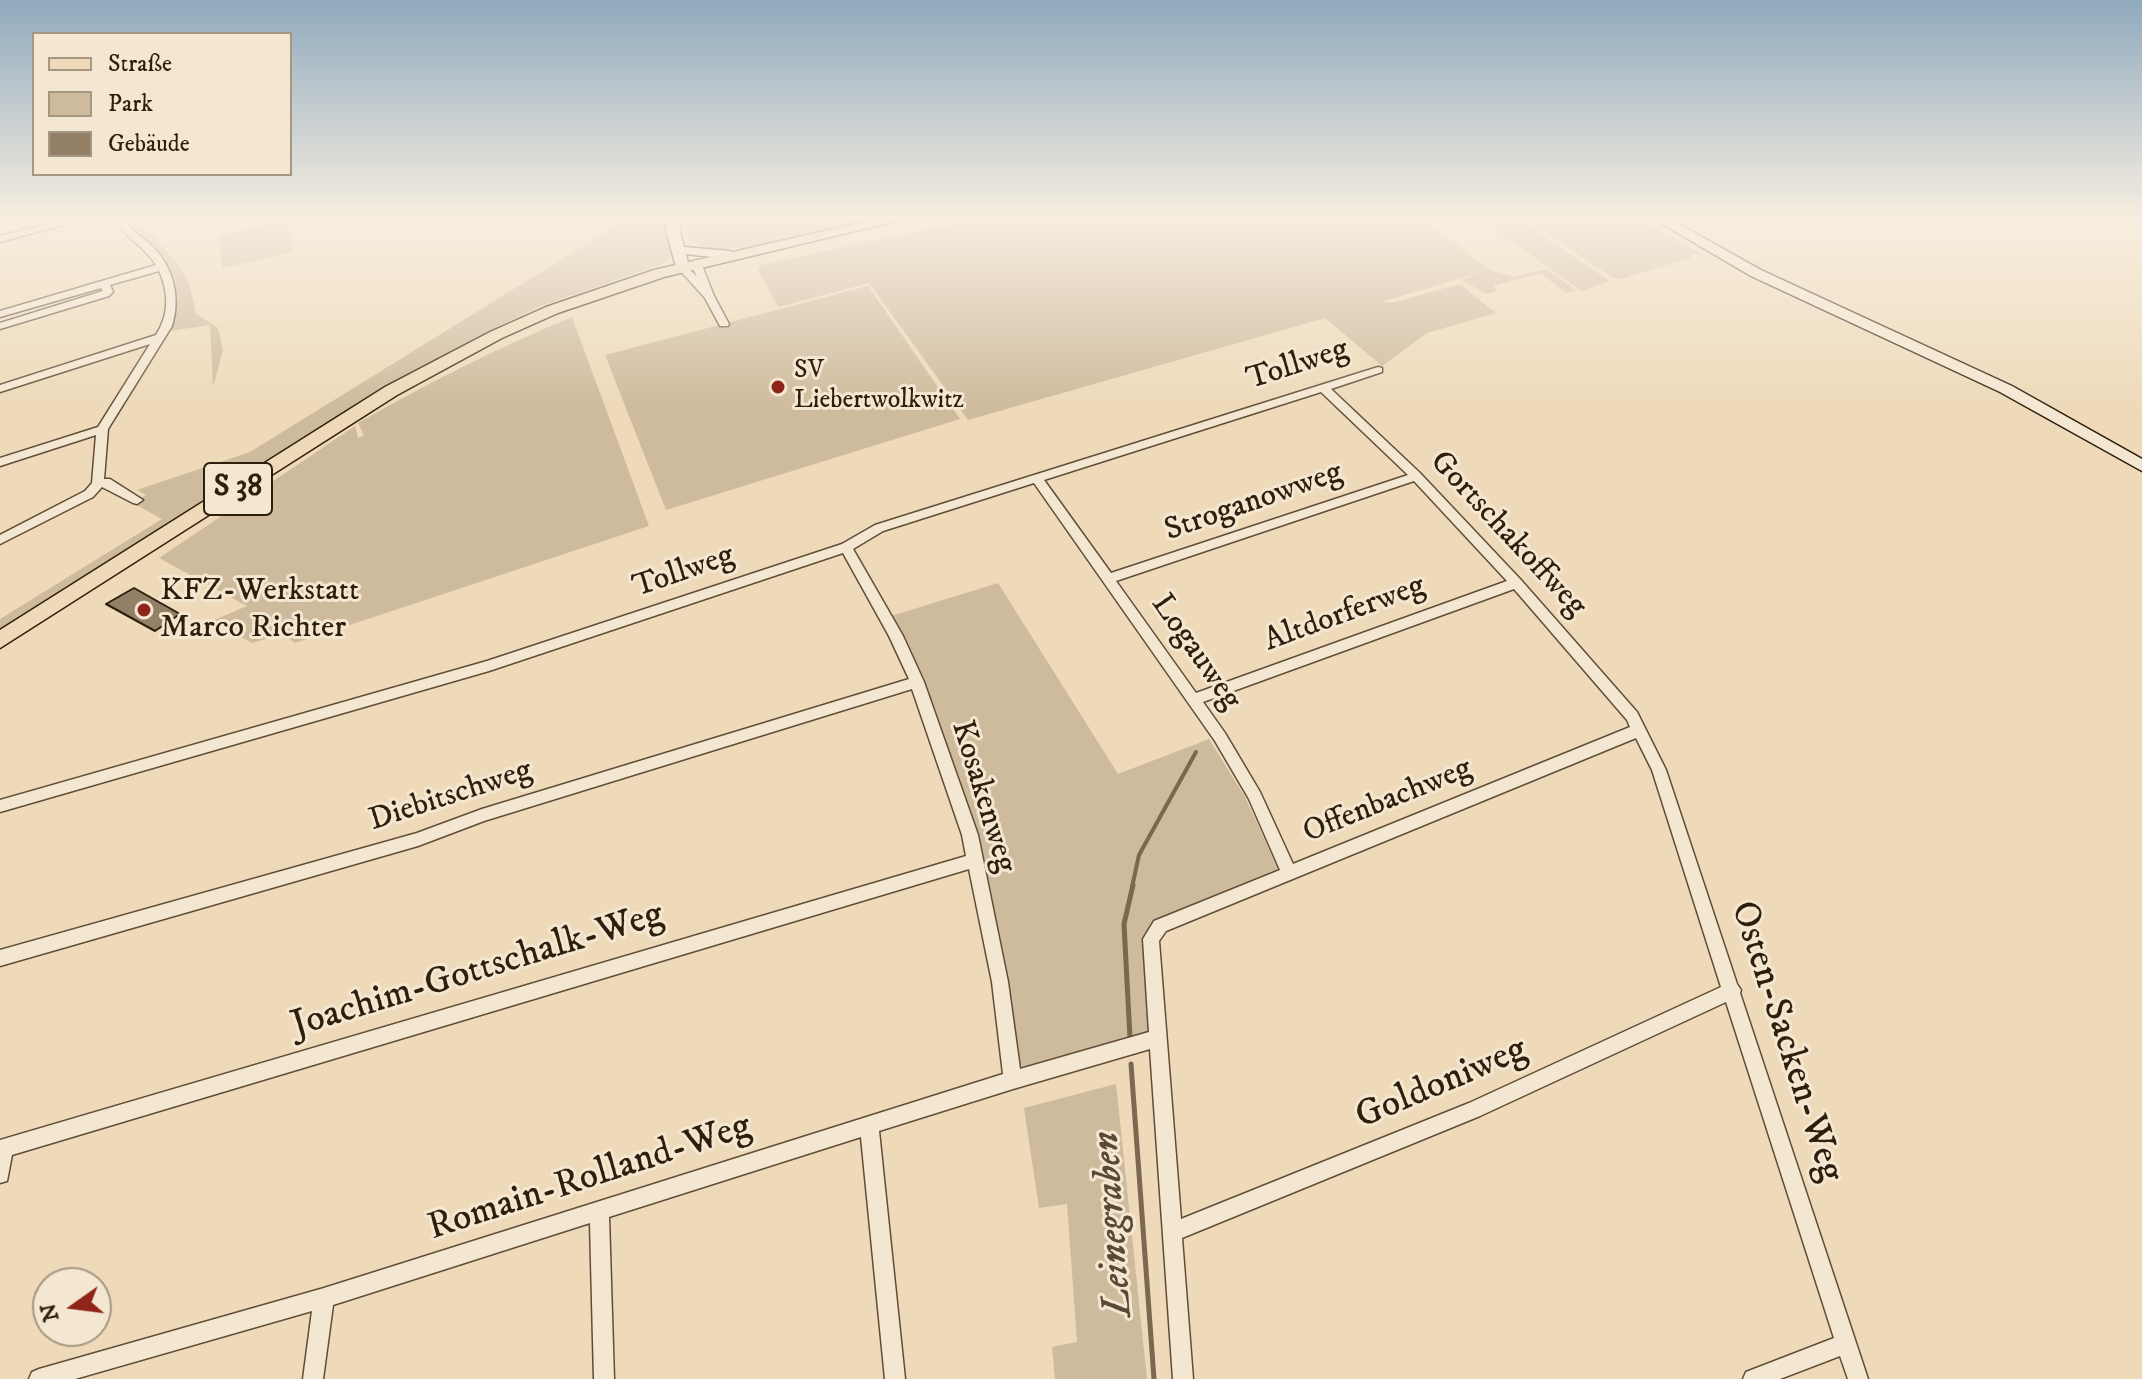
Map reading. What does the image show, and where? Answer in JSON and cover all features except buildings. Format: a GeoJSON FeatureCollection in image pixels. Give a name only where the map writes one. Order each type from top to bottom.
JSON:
{"type":"FeatureCollection","features":[{"type":"Feature","properties":{"kind":"main road","name":"S 38"},"geometry":{"type":"LineString","coordinates":[[8,636],[234,484],[391,391],[460,352],[552,310],[625,283]]}},
{"type":"Feature","properties":{"kind":"main road"},"geometry":{"type":"LineString","coordinates":[[1779,283],[2006,389],[2142,466]]}},
{"type":"Feature","properties":{"kind":"street"},"geometry":{"type":"LineString","coordinates":[[0,314],[103,283]]}},
{"type":"Feature","properties":{"kind":"street"},"geometry":{"type":"LineString","coordinates":[[0,326],[105,294],[108,292],[104,283]]}},
{"type":"Feature","properties":{"kind":"street"},"geometry":{"type":"LineString","coordinates":[[98,484],[102,429],[171,312],[171,294],[167,283]]}},
{"type":"Feature","properties":{"kind":"street"},"geometry":{"type":"LineString","coordinates":[[702,283],[724,324]]}},
{"type":"Feature","properties":{"kind":"street"},"geometry":{"type":"LineString","coordinates":[[0,389],[158,338]]}},
{"type":"Feature","properties":{"kind":"street","name":"Tollweg"},"geometry":{"type":"LineString","coordinates":[[0,806],[489,666],[846,547],[879,528],[1378,370]]}},
{"type":"Feature","properties":{"kind":"street","name":"Gortschakoffweg"},"geometry":{"type":"LineString","coordinates":[[1324,388],[1416,476],[1516,583],[1632,716],[1639,730]]}},
{"type":"Feature","properties":{"kind":"street"},"geometry":{"type":"LineString","coordinates":[[0,462],[102,429]]}},
{"type":"Feature","properties":{"kind":"street","name":"Stroganowweg"},"geometry":{"type":"LineString","coordinates":[[1108,579],[1416,476]]}},
{"type":"Feature","properties":{"kind":"street","name":"Logauweg"},"geometry":{"type":"LineString","coordinates":[[1036,478],[1194,699],[1255,796],[1289,872]]}},
{"type":"Feature","properties":{"kind":"street"},"geometry":{"type":"LineString","coordinates":[[0,540],[89,494],[98,484],[106,482],[137,500]]}},
{"type":"Feature","properties":{"kind":"street","name":"Kosakenweg"},"geometry":{"type":"LineString","coordinates":[[846,547],[896,636],[917,682],[976,860],[1000,982],[1013,1080]]}},
{"type":"Feature","properties":{"kind":"street","name":"Altdorferweg"},"geometry":{"type":"LineString","coordinates":[[1194,699],[1516,583]]}},
{"type":"Feature","properties":{"kind":"street","name":"Diebitschweg"},"geometry":{"type":"LineString","coordinates":[[0,958],[418,839],[482,815],[917,682]]}},
{"type":"Feature","properties":{"kind":"street","name":"Offenbachweg"},"geometry":{"type":"LineString","coordinates":[[1159,1038],[1151,939],[1160,926],[1639,730]]}},
{"type":"Feature","properties":{"kind":"street","name":"Osten-Sacken-Weg"},"geometry":{"type":"LineString","coordinates":[[1639,730],[1659,770],[1858,1379]]}},
{"type":"Feature","properties":{"kind":"street","name":"Joachim-Gottschalk-Weg"},"geometry":{"type":"LineString","coordinates":[[2,1148],[976,860]]}},
{"type":"Feature","properties":{"kind":"street","name":"Goldoniweg"},"geometry":{"type":"LineString","coordinates":[[1173,1232],[1474,1110],[1733,990]]}},
{"type":"Feature","properties":{"kind":"street"},"geometry":{"type":"LineString","coordinates":[[1159,1038],[1183,1379]]}},
{"type":"Feature","properties":{"kind":"street","name":"Romain-Rolland-Weg"},"geometry":{"type":"LineString","coordinates":[[39,1379],[324,1298],[1013,1080],[1159,1038]]}},
{"type":"Feature","properties":{"kind":"street"},"geometry":{"type":"LineString","coordinates":[[869,1126],[895,1379]]}},
{"type":"Feature","properties":{"kind":"street"},"geometry":{"type":"LineString","coordinates":[[0,1174],[2,1148]]}},
{"type":"Feature","properties":{"kind":"street"},"geometry":{"type":"LineString","coordinates":[[599,1213],[604,1379]]}},
{"type":"Feature","properties":{"kind":"street"},"geometry":{"type":"LineString","coordinates":[[313,1379],[324,1298]]}},
{"type":"Feature","properties":{"kind":"street"},"geometry":{"type":"LineString","coordinates":[[1753,1379],[1848,1343]]}},
{"type":"Feature","properties":{"kind":"green space"},"geometry":{"type":"Polygon","coordinates":[[[173,283],[189,283],[196,314],[218,328],[223,350],[213,387],[210,325],[170,331],[175,295],[173,283]]]}},
{"type":"Feature","properties":{"kind":"green space"},"geometry":{"type":"Polygon","coordinates":[[[523,283],[606,283],[541,306],[416,370],[242,479],[231,479],[225,483],[228,488],[0,632],[0,619],[162,519],[133,503],[146,495],[137,490],[250,452],[523,283]]]}},
{"type":"Feature","properties":{"kind":"green space"},"geometry":{"type":"Polygon","coordinates":[[[765,283],[868,283],[778,307],[765,283]]]}},
{"type":"Feature","properties":{"kind":"green space"},"geometry":{"type":"Polygon","coordinates":[[[869,283],[1443,283],[1381,302],[1395,302],[1460,284],[1496,313],[1427,333],[1382,366],[1325,318],[968,420],[869,283]]]}},
{"type":"Feature","properties":{"kind":"green space"},"geometry":{"type":"Polygon","coordinates":[[[1468,283],[1503,283],[1493,286],[1498,291],[1486,294],[1468,283]]]}},
{"type":"Feature","properties":{"kind":"green space"},"geometry":{"type":"Polygon","coordinates":[[[1553,283],[1567,283],[1576,290],[1566,293],[1553,283]]]}},
{"type":"Feature","properties":{"kind":"green space"},"geometry":{"type":"Polygon","coordinates":[[[1570,283],[1603,283],[1581,291],[1570,283]]]}},
{"type":"Feature","properties":{"kind":"green space","name":"SV Liebertwolkwitz"},"geometry":{"type":"Polygon","coordinates":[[[868,286],[960,419],[666,510],[605,355],[868,286]]]}},
{"type":"Feature","properties":{"kind":"green space"},"geometry":{"type":"Polygon","coordinates":[[[572,317],[649,526],[295,643],[283,634],[252,643],[212,621],[247,606],[159,558],[355,426],[358,438],[364,435],[358,423],[463,367],[572,317]]]}},
{"type":"Feature","properties":{"kind":"green space"},"geometry":{"type":"Polygon","coordinates":[[[998,583],[1118,774],[1209,739],[1245,797],[1278,869],[1154,920],[1146,932],[1151,1035],[1018,1071],[980,857],[888,617],[998,583]]]}},
{"type":"Feature","properties":{"kind":"green space"},"geometry":{"type":"Polygon","coordinates":[[[1116,1084],[1147,1379],[1055,1379],[1052,1347],[1077,1342],[1067,1204],[1039,1208],[1024,1108],[1116,1084]]]}},
{"type":"Feature","properties":{"kind":"waterway","name":"Leinegraben"},"geometry":{"type":"LineString","coordinates":[[1132,887],[1139,855],[1196,752]]}},
{"type":"Feature","properties":{"kind":"waterway","name":"Leinegraben"},"geometry":{"type":"LineString","coordinates":[[1130,1038],[1124,924],[1133,885]]}},
{"type":"Feature","properties":{"kind":"waterway","name":"Leinegraben"},"geometry":{"type":"LineString","coordinates":[[1131,1064],[1154,1379]]}},
{"type":"Feature","properties":{"kind":"place","name":"SV Liebertwolkwitz"},"geometry":{"type":"Point","coordinates":[778,387]}},
{"type":"Feature","properties":{"kind":"place","name":"KFZ-Werkstatt Marco Richter"},"geometry":{"type":"Point","coordinates":[144,610]}}]}
